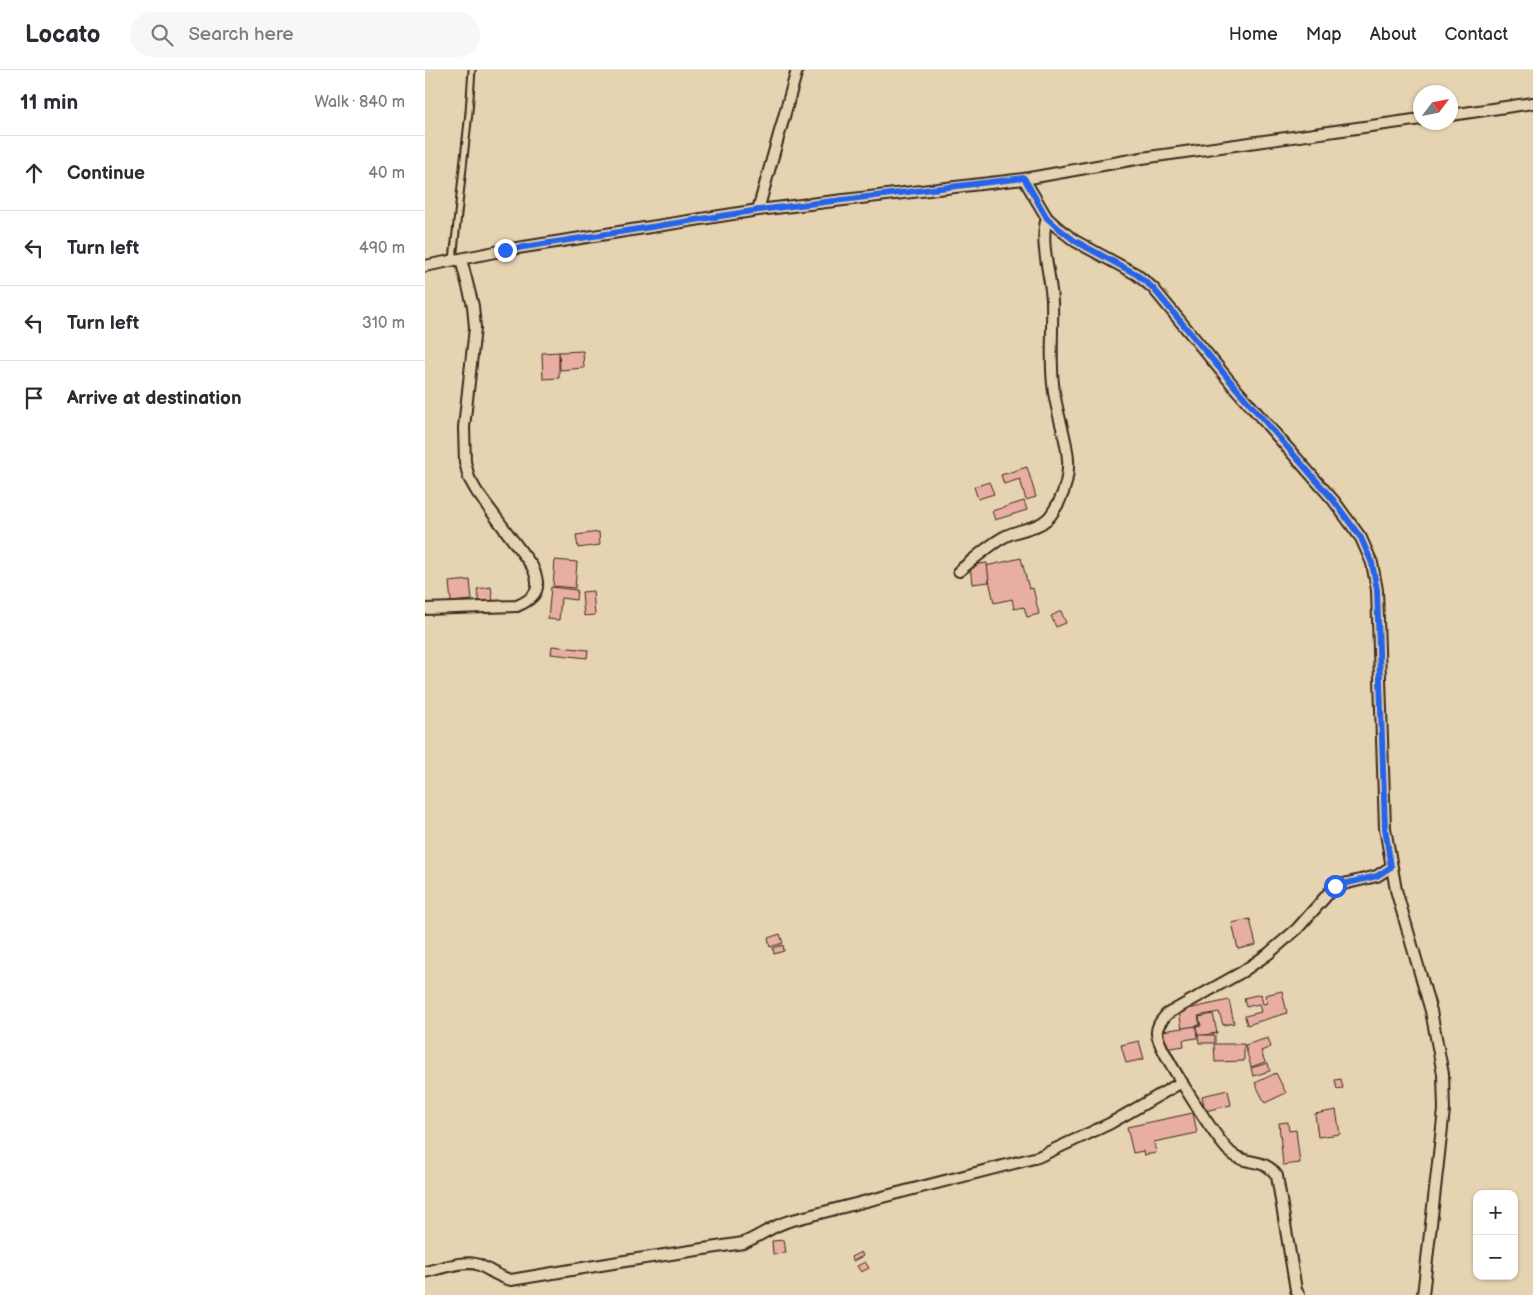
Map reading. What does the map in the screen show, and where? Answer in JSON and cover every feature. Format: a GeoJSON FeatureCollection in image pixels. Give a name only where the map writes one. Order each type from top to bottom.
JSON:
{"type":"FeatureCollection","features":[{"type":"Feature","properties":{"kind":"street"},"geometry":{"type":"LineString","coordinates":[[759,210],[797,70]]}},
{"type":"Feature","properties":{"kind":"street"},"geometry":{"type":"LineString","coordinates":[[1458,114],[1533,103]]}},
{"type":"Feature","properties":{"kind":"street"},"geometry":{"type":"LineString","coordinates":[[425,266],[505,250],[759,210],[1024,178],[1142,158],[1413,120]]}},
{"type":"Feature","properties":{"kind":"street"},"geometry":{"type":"LineString","coordinates":[[1024,178],[1047,218],[1075,241],[1136,274],[1153,288],[1236,388],[1334,501],[1361,538],[1372,563],[1377,590],[1385,828],[1391,867],[1431,1011],[1443,1074],[1443,1110],[1423,1295]]}},
{"type":"Feature","properties":{"kind":"street"},"geometry":{"type":"LineString","coordinates":[[959,570],[1003,537],[1037,526],[1046,521],[1054,512],[1064,491],[1069,471],[1069,455],[1053,384],[1052,299],[1044,233],[1047,218]]}},
{"type":"Feature","properties":{"kind":"street"},"geometry":{"type":"LineString","coordinates":[[425,609],[517,606],[529,601],[535,593],[537,577],[532,566],[477,492],[469,478],[465,462],[464,427],[475,328],[473,306],[457,259]]}},
{"type":"Feature","properties":{"kind":"street"},"geometry":{"type":"LineString","coordinates":[[1299,1295],[1277,1176],[1266,1165],[1233,1155],[1220,1139],[1160,1045],[1157,1033],[1159,1023],[1167,1014],[1241,972],[1268,954],[1297,929],[1335,886],[1377,876],[1391,867]]}},
{"type":"Feature","properties":{"kind":"street"},"geometry":{"type":"LineString","coordinates":[[425,1272],[469,1263],[478,1264],[501,1277],[511,1280],[625,1260],[743,1243],[777,1225],[789,1221],[1038,1157],[1109,1124],[1182,1082]]}},
{"type":"Feature","properties":{"kind":"lane"},"geometry":{"type":"LineString","coordinates":[[457,259],[472,70]]}},
{"type":"Feature","properties":{"kind":"building"},"geometry":{"type":"Polygon","coordinates":[[[583,351],[584,368],[560,370],[559,352],[583,351]]]}},
{"type":"Feature","properties":{"kind":"building"},"geometry":{"type":"Polygon","coordinates":[[[559,352],[559,378],[543,379],[542,353],[559,352]]]}},
{"type":"Feature","properties":{"kind":"building"},"geometry":{"type":"Polygon","coordinates":[[[1027,467],[1036,497],[1026,500],[1020,479],[1004,484],[1001,475],[1027,467]]]}},
{"type":"Feature","properties":{"kind":"building"},"geometry":{"type":"Polygon","coordinates":[[[989,482],[994,494],[978,499],[974,487],[989,482]]]}},
{"type":"Feature","properties":{"kind":"building"},"geometry":{"type":"Polygon","coordinates":[[[1024,501],[1027,510],[995,520],[992,511],[1024,501]]]}},
{"type":"Feature","properties":{"kind":"building"},"geometry":{"type":"Polygon","coordinates":[[[599,532],[600,545],[578,548],[576,535],[599,532]]]}},
{"type":"Feature","properties":{"kind":"building"},"geometry":{"type":"Polygon","coordinates":[[[1021,558],[1029,589],[1033,588],[1039,614],[1027,617],[1024,607],[1014,609],[1012,599],[994,603],[986,566],[1021,558]]]}},
{"type":"Feature","properties":{"kind":"building"},"geometry":{"type":"Polygon","coordinates":[[[555,560],[577,562],[575,588],[553,586],[555,560]]]}},
{"type":"Feature","properties":{"kind":"building"},"geometry":{"type":"Polygon","coordinates":[[[987,563],[989,582],[972,584],[970,565],[987,563]]]}},
{"type":"Feature","properties":{"kind":"building"},"geometry":{"type":"Polygon","coordinates":[[[470,580],[472,600],[451,602],[449,582],[470,580]]]}},
{"type":"Feature","properties":{"kind":"building"},"geometry":{"type":"Polygon","coordinates":[[[491,587],[493,601],[479,603],[477,589],[491,587]]]}},
{"type":"Feature","properties":{"kind":"building"},"geometry":{"type":"Polygon","coordinates":[[[551,587],[577,590],[576,600],[561,598],[559,620],[548,619],[551,587]]]}},
{"type":"Feature","properties":{"kind":"building"},"geometry":{"type":"Polygon","coordinates":[[[593,591],[595,615],[584,616],[582,592],[593,591]]]}},
{"type":"Feature","properties":{"kind":"building"},"geometry":{"type":"Polygon","coordinates":[[[1061,611],[1066,623],[1056,627],[1051,616],[1061,611]]]}},
{"type":"Feature","properties":{"kind":"building"},"geometry":{"type":"Polygon","coordinates":[[[552,646],[588,650],[587,658],[551,654],[552,646]]]}},
{"type":"Feature","properties":{"kind":"building"},"geometry":{"type":"Polygon","coordinates":[[[1250,919],[1256,945],[1238,949],[1232,923],[1250,919]]]}},
{"type":"Feature","properties":{"kind":"building"},"geometry":{"type":"Polygon","coordinates":[[[780,934],[783,943],[770,947],[768,938],[780,934]]]}},
{"type":"Feature","properties":{"kind":"building"},"geometry":{"type":"Polygon","coordinates":[[[783,945],[784,951],[774,954],[773,948],[783,945]]]}},
{"type":"Feature","properties":{"kind":"building"},"geometry":{"type":"Polygon","coordinates":[[[1282,991],[1287,1013],[1247,1025],[1245,1016],[1261,1012],[1259,1004],[1246,1007],[1244,998],[1261,994],[1263,1004],[1267,1003],[1265,995],[1282,991]]]}},
{"type":"Feature","properties":{"kind":"building"},"geometry":{"type":"Polygon","coordinates":[[[1229,1000],[1234,1023],[1223,1025],[1219,1012],[1198,1016],[1200,1025],[1182,1029],[1179,1011],[1229,1000]]]}},
{"type":"Feature","properties":{"kind":"building"},"geometry":{"type":"Polygon","coordinates":[[[1213,1014],[1217,1033],[1198,1036],[1196,1027],[1201,1026],[1199,1017],[1213,1014]]]}},
{"type":"Feature","properties":{"kind":"building"},"geometry":{"type":"Polygon","coordinates":[[[1196,1026],[1197,1038],[1183,1040],[1184,1046],[1164,1049],[1162,1031],[1196,1026]]]}},
{"type":"Feature","properties":{"kind":"building"},"geometry":{"type":"Polygon","coordinates":[[[1198,1035],[1215,1035],[1215,1043],[1199,1043],[1198,1035]]]}},
{"type":"Feature","properties":{"kind":"building"},"geometry":{"type":"Polygon","coordinates":[[[1268,1038],[1271,1047],[1261,1051],[1265,1062],[1251,1067],[1245,1045],[1268,1038]]]}},
{"type":"Feature","properties":{"kind":"building"},"geometry":{"type":"Polygon","coordinates":[[[1139,1041],[1144,1059],[1126,1063],[1121,1045],[1139,1041]]]}},
{"type":"Feature","properties":{"kind":"building"},"geometry":{"type":"Polygon","coordinates":[[[1214,1044],[1244,1044],[1244,1061],[1215,1062],[1214,1044]]]}},
{"type":"Feature","properties":{"kind":"building"},"geometry":{"type":"Polygon","coordinates":[[[1268,1063],[1270,1071],[1253,1076],[1251,1068],[1268,1063]]]}},
{"type":"Feature","properties":{"kind":"building"},"geometry":{"type":"Polygon","coordinates":[[[1276,1073],[1286,1093],[1265,1103],[1255,1083],[1276,1073]]]}},
{"type":"Feature","properties":{"kind":"building"},"geometry":{"type":"Polygon","coordinates":[[[1341,1079],[1343,1088],[1337,1089],[1335,1080],[1341,1079]]]}},
{"type":"Feature","properties":{"kind":"building"},"geometry":{"type":"Polygon","coordinates":[[[1228,1090],[1231,1105],[1205,1111],[1202,1096],[1228,1090]]]}},
{"type":"Feature","properties":{"kind":"building"},"geometry":{"type":"Polygon","coordinates":[[[1336,1110],[1340,1134],[1318,1137],[1315,1114],[1336,1110]]]}},
{"type":"Feature","properties":{"kind":"building"},"geometry":{"type":"Polygon","coordinates":[[[1193,1113],[1197,1133],[1154,1142],[1156,1153],[1144,1155],[1143,1151],[1133,1153],[1127,1127],[1193,1113]]]}},
{"type":"Feature","properties":{"kind":"building"},"geometry":{"type":"Polygon","coordinates":[[[1288,1122],[1289,1131],[1296,1130],[1300,1163],[1283,1165],[1279,1123],[1288,1122]]]}},
{"type":"Feature","properties":{"kind":"building"},"geometry":{"type":"Polygon","coordinates":[[[784,1240],[786,1253],[773,1254],[772,1241],[784,1240]]]}},
{"type":"Feature","properties":{"kind":"building"},"geometry":{"type":"Polygon","coordinates":[[[861,1252],[863,1256],[853,1261],[851,1257],[861,1252]]]}},
{"type":"Feature","properties":{"kind":"building"},"geometry":{"type":"Polygon","coordinates":[[[865,1262],[869,1268],[861,1272],[857,1266],[865,1262]]]}},
{"type":"Feature","properties":{"kind":"route"},"geometry":{"type":"LineString","coordinates":[[505,250],[759,210],[1024,178],[1047,218],[1057,227],[1075,241],[1136,274],[1153,288],[1236,388],[1334,501],[1361,538],[1372,563],[1377,590],[1385,828],[1391,867],[1377,876],[1335,886]]}}]}
